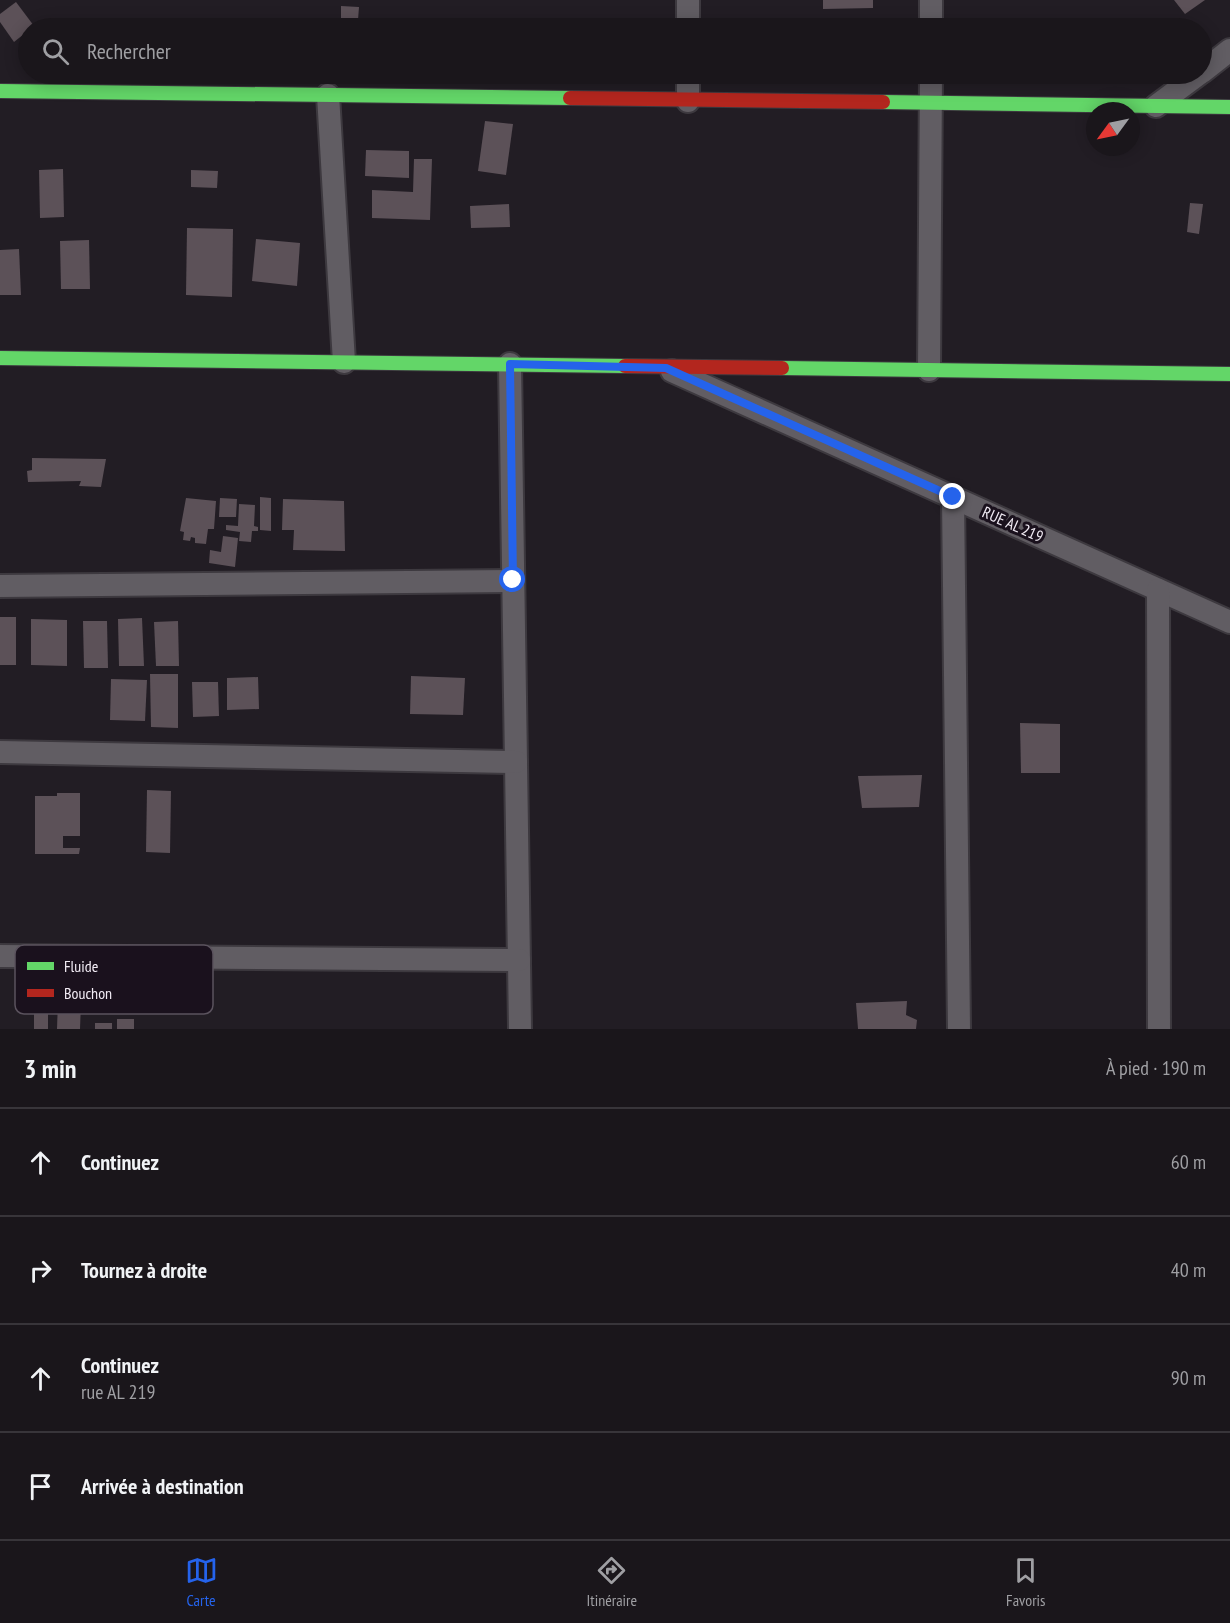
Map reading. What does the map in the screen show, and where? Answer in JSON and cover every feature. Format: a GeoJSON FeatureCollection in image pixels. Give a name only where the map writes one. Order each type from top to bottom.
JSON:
{"type":"FeatureCollection","features":[{"type":"Feature","properties":{"kind":"street"},"geometry":{"type":"LineString","coordinates":[[688,0],[688,18]]}},
{"type":"Feature","properties":{"kind":"street"},"geometry":{"type":"LineString","coordinates":[[931,0],[931,18]]}},
{"type":"Feature","properties":{"kind":"street"},"geometry":{"type":"LineString","coordinates":[[1212,64],[1230,50]]}},
{"type":"Feature","properties":{"kind":"street"},"geometry":{"type":"LineString","coordinates":[[688,84],[688,101]]}},
{"type":"Feature","properties":{"kind":"street"},"geometry":{"type":"LineString","coordinates":[[929,370],[931,84]]}},
{"type":"Feature","properties":{"kind":"street"},"geometry":{"type":"LineString","coordinates":[[1156,106],[1185,84]]}},
{"type":"Feature","properties":{"kind":"street"},"geometry":{"type":"LineString","coordinates":[[0,91],[931,105],[1230,107]]}},
{"type":"Feature","properties":{"kind":"street"},"geometry":{"type":"LineString","coordinates":[[328,95],[344,362]]}},
{"type":"Feature","properties":{"kind":"street"},"geometry":{"type":"LineString","coordinates":[[0,358],[1230,374]]}},
{"type":"Feature","properties":{"kind":"street"},"geometry":{"type":"LineString","coordinates":[[510,364],[520,1029]]}},
{"type":"Feature","properties":{"kind":"street","name":"RUE AL 219"},"geometry":{"type":"LineString","coordinates":[[666,368],[1230,622]]}},
{"type":"Feature","properties":{"kind":"street"},"geometry":{"type":"LineString","coordinates":[[953,497],[958,1029]]}},
{"type":"Feature","properties":{"kind":"street"},"geometry":{"type":"LineString","coordinates":[[0,586],[513,580]]}},
{"type":"Feature","properties":{"kind":"street"},"geometry":{"type":"LineString","coordinates":[[1158,590],[1159,1029]]}},
{"type":"Feature","properties":{"kind":"street"},"geometry":{"type":"LineString","coordinates":[[0,752],[516,762]]}},
{"type":"Feature","properties":{"kind":"street"},"geometry":{"type":"LineString","coordinates":[[0,956],[15,956]]}},
{"type":"Feature","properties":{"kind":"street"},"geometry":{"type":"LineString","coordinates":[[213,958],[519,960]]}},
{"type":"Feature","properties":{"kind":"building"},"geometry":{"type":"Polygon","coordinates":[[[823,0],[873,0],[873,8],[823,9],[823,0]]]}},
{"type":"Feature","properties":{"kind":"building"},"geometry":{"type":"Polygon","coordinates":[[[1174,0],[1205,0],[1185,14],[1174,0]]]}},
{"type":"Feature","properties":{"kind":"building"},"geometry":{"type":"Polygon","coordinates":[[[16,2],[28,18],[18,18],[18,39],[14,42],[0,22],[0,14],[16,2]]]}},
{"type":"Feature","properties":{"kind":"building"},"geometry":{"type":"Polygon","coordinates":[[[341,6],[359,7],[358,18],[341,18],[341,6]]]}},
{"type":"Feature","properties":{"kind":"building"},"geometry":{"type":"Polygon","coordinates":[[[485,121],[513,124],[506,175],[478,171],[485,121]]]}},
{"type":"Feature","properties":{"kind":"building"},"geometry":{"type":"Polygon","coordinates":[[[366,150],[409,151],[409,178],[365,176],[366,150]]]}},
{"type":"Feature","properties":{"kind":"building"},"geometry":{"type":"Polygon","coordinates":[[[414,159],[432,159],[430,220],[372,218],[372,190],[413,192],[414,159]]]}},
{"type":"Feature","properties":{"kind":"building"},"geometry":{"type":"Polygon","coordinates":[[[63,169],[64,217],[40,218],[39,170],[63,169]]]}},
{"type":"Feature","properties":{"kind":"building"},"geometry":{"type":"Polygon","coordinates":[[[191,170],[218,171],[217,188],[191,187],[191,170]]]}},
{"type":"Feature","properties":{"kind":"building"},"geometry":{"type":"Polygon","coordinates":[[[1190,203],[1203,204],[1199,234],[1187,232],[1190,203]]]}},
{"type":"Feature","properties":{"kind":"building"},"geometry":{"type":"Polygon","coordinates":[[[509,204],[510,227],[471,228],[470,206],[509,204]]]}},
{"type":"Feature","properties":{"kind":"building"},"geometry":{"type":"Polygon","coordinates":[[[187,228],[233,229],[232,297],[186,295],[187,228]]]}},
{"type":"Feature","properties":{"kind":"building"},"geometry":{"type":"Polygon","coordinates":[[[256,239],[300,243],[297,286],[252,281],[256,239]]]}},
{"type":"Feature","properties":{"kind":"building"},"geometry":{"type":"Polygon","coordinates":[[[89,240],[90,289],[61,289],[60,241],[89,240]]]}},
{"type":"Feature","properties":{"kind":"building"},"geometry":{"type":"Polygon","coordinates":[[[19,249],[21,295],[0,295],[0,250],[19,249]]]}},
{"type":"Feature","properties":{"kind":"building"},"geometry":{"type":"Polygon","coordinates":[[[32,458],[106,459],[101,487],[79,486],[81,481],[28,482],[27,471],[32,470],[32,458]]]}},
{"type":"Feature","properties":{"kind":"building"},"geometry":{"type":"Polygon","coordinates":[[[260,497],[271,498],[271,531],[260,530],[260,497]]]}},
{"type":"Feature","properties":{"kind":"building"},"geometry":{"type":"Polygon","coordinates":[[[186,498],[216,501],[214,529],[208,529],[206,544],[195,543],[195,538],[191,537],[190,541],[183,540],[184,532],[180,531],[186,498]]]}},
{"type":"Feature","properties":{"kind":"building"},"geometry":{"type":"Polygon","coordinates":[[[220,498],[237,499],[236,517],[219,517],[220,498]]]}},
{"type":"Feature","properties":{"kind":"building"},"geometry":{"type":"Polygon","coordinates":[[[283,499],[344,501],[345,551],[293,550],[294,530],[282,530],[283,499]]]}},
{"type":"Feature","properties":{"kind":"building"},"geometry":{"type":"Polygon","coordinates":[[[239,504],[255,505],[254,526],[258,527],[258,531],[252,531],[251,542],[239,541],[240,532],[226,530],[226,525],[238,526],[239,504]]]}},
{"type":"Feature","properties":{"kind":"building"},"geometry":{"type":"Polygon","coordinates":[[[223,536],[238,538],[235,567],[209,563],[210,550],[221,552],[223,536]]]}},
{"type":"Feature","properties":{"kind":"building"},"geometry":{"type":"Polygon","coordinates":[[[0,617],[16,617],[16,665],[0,665],[0,617]]]}},
{"type":"Feature","properties":{"kind":"building"},"geometry":{"type":"Polygon","coordinates":[[[142,618],[144,666],[119,666],[118,619],[142,618]]]}},
{"type":"Feature","properties":{"kind":"building"},"geometry":{"type":"Polygon","coordinates":[[[31,619],[67,620],[67,666],[31,665],[31,619]]]}},
{"type":"Feature","properties":{"kind":"building"},"geometry":{"type":"Polygon","coordinates":[[[83,621],[107,621],[108,668],[84,668],[83,621]]]}},
{"type":"Feature","properties":{"kind":"building"},"geometry":{"type":"Polygon","coordinates":[[[178,621],[179,666],[156,666],[154,622],[178,621]]]}},
{"type":"Feature","properties":{"kind":"building"},"geometry":{"type":"Polygon","coordinates":[[[150,674],[178,674],[178,728],[151,727],[150,674]]]}},
{"type":"Feature","properties":{"kind":"building"},"geometry":{"type":"Polygon","coordinates":[[[411,676],[465,678],[463,715],[410,714],[411,676]]]}},
{"type":"Feature","properties":{"kind":"building"},"geometry":{"type":"Polygon","coordinates":[[[258,677],[259,709],[227,710],[227,678],[258,677]]]}},
{"type":"Feature","properties":{"kind":"building"},"geometry":{"type":"Polygon","coordinates":[[[111,679],[147,680],[145,721],[110,720],[111,679]]]}},
{"type":"Feature","properties":{"kind":"building"},"geometry":{"type":"Polygon","coordinates":[[[192,682],[218,682],[219,716],[193,717],[192,682]]]}},
{"type":"Feature","properties":{"kind":"building"},"geometry":{"type":"Polygon","coordinates":[[[1020,723],[1060,724],[1060,773],[1021,773],[1020,723]]]}},
{"type":"Feature","properties":{"kind":"building"},"geometry":{"type":"Polygon","coordinates":[[[922,775],[919,807],[862,808],[858,776],[922,775]]]}},
{"type":"Feature","properties":{"kind":"building"},"geometry":{"type":"Polygon","coordinates":[[[147,790],[171,791],[170,853],[146,852],[147,790]]]}},
{"type":"Feature","properties":{"kind":"building"},"geometry":{"type":"Polygon","coordinates":[[[57,793],[80,793],[80,836],[63,836],[63,848],[80,848],[79,854],[35,854],[35,796],[57,796],[57,793]]]}},
{"type":"Feature","properties":{"kind":"building"},"geometry":{"type":"Polygon","coordinates":[[[907,1001],[906,1015],[917,1020],[916,1029],[858,1029],[856,1003],[907,1001]]]}},
{"type":"Feature","properties":{"kind":"building"},"geometry":{"type":"Polygon","coordinates":[[[34,1014],[48,1014],[48,1029],[34,1029],[34,1014]]]}},
{"type":"Feature","properties":{"kind":"building"},"geometry":{"type":"Polygon","coordinates":[[[58,1014],[81,1014],[80,1029],[57,1029],[58,1014]]]}},
{"type":"Feature","properties":{"kind":"building"},"geometry":{"type":"Polygon","coordinates":[[[117,1019],[134,1019],[134,1029],[117,1029],[117,1019]]]}},
{"type":"Feature","properties":{"kind":"building"},"geometry":{"type":"Polygon","coordinates":[[[95,1023],[112,1023],[112,1029],[95,1029],[95,1023]]]}},
{"type":"Feature","properties":{"kind":"traffic: fast"},"geometry":{"type":"LineString","coordinates":[[0,91],[570,98]]}},
{"type":"Feature","properties":{"kind":"traffic: fast"},"geometry":{"type":"LineString","coordinates":[[883,102],[1230,107]]}},
{"type":"Feature","properties":{"kind":"traffic: fast"},"geometry":{"type":"LineString","coordinates":[[0,358],[625,366]]}},
{"type":"Feature","properties":{"kind":"traffic: fast"},"geometry":{"type":"LineString","coordinates":[[782,368],[1230,374]]}},
{"type":"Feature","properties":{"kind":"traffic: jam"},"geometry":{"type":"LineString","coordinates":[[570,98],[883,102]]}},
{"type":"Feature","properties":{"kind":"traffic: jam"},"geometry":{"type":"LineString","coordinates":[[625,366],[782,368]]}},
{"type":"Feature","properties":{"kind":"route"},"geometry":{"type":"LineString","coordinates":[[513,580],[510,364],[666,368],[953,497]]}}]}
